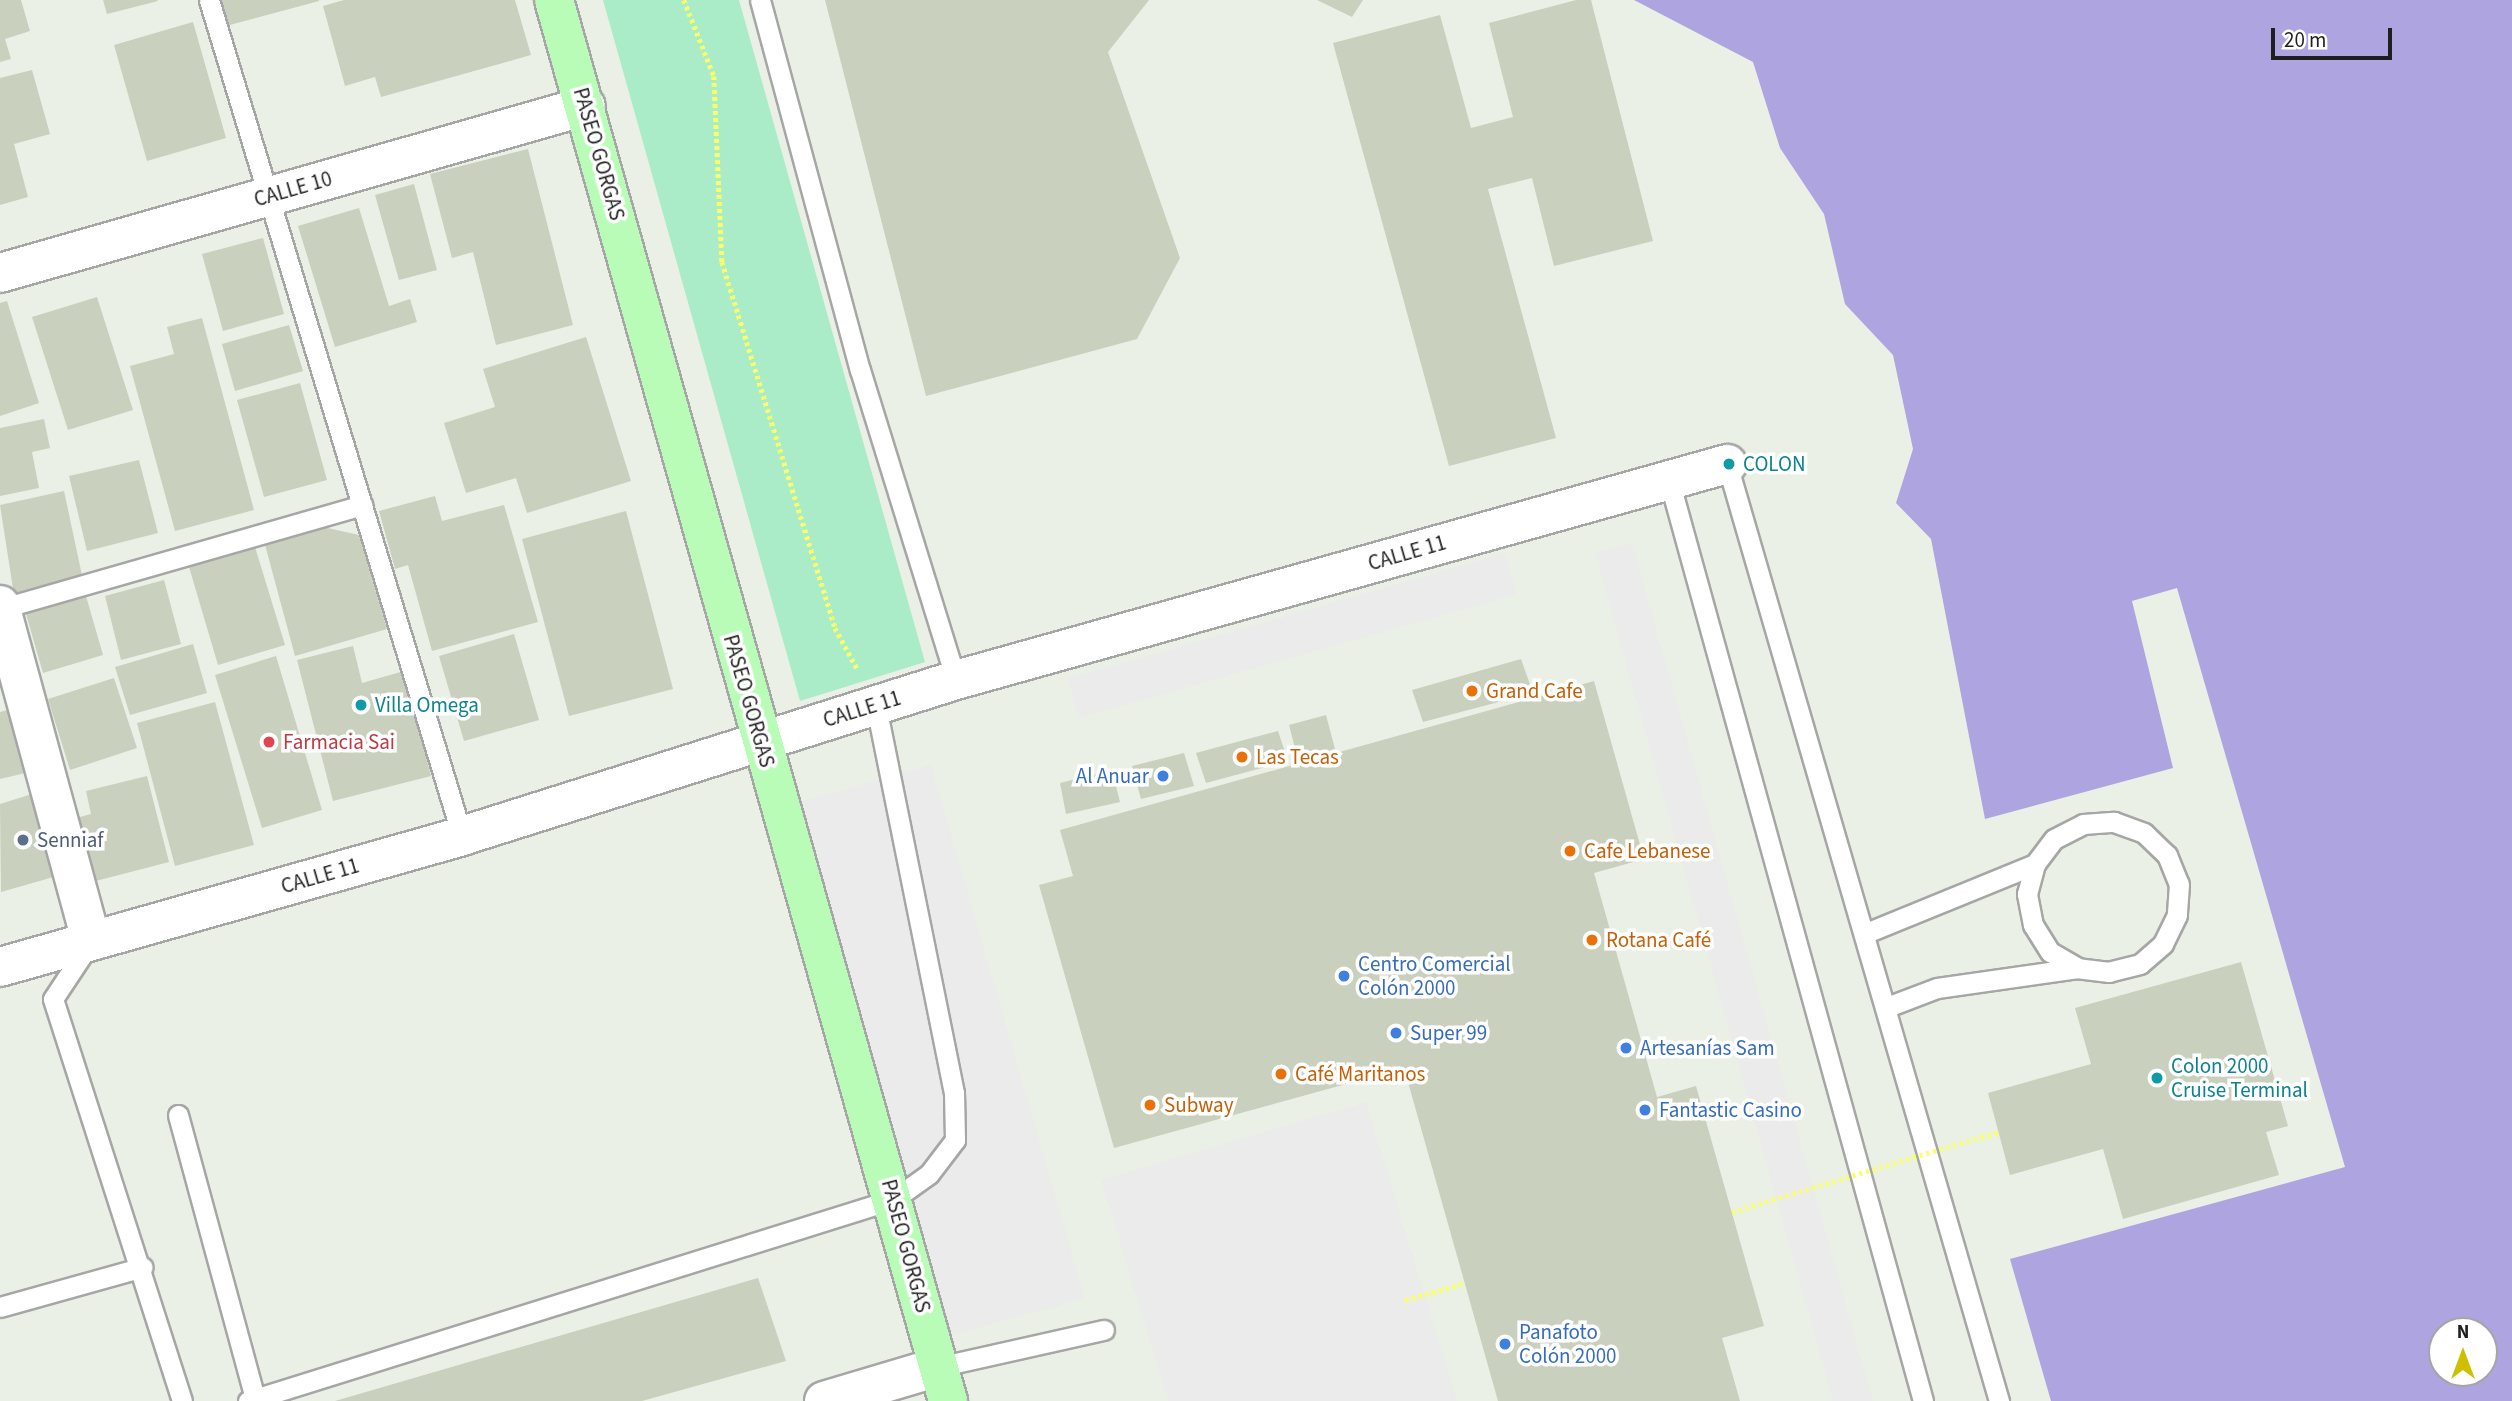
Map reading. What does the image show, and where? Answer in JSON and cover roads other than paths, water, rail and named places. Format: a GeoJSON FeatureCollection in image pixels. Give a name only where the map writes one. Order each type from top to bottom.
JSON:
{"type":"FeatureCollection","features":[{"type":"Feature","properties":{"kind":"street","name":"PASEO GORGAS"},"geometry":{"type":"LineString","coordinates":[[554,0],[586,106],[759,740],[894,1199],[943,1384]]}},
{"type":"Feature","properties":{"kind":"street","name":"CALLE 10"},"geometry":{"type":"LineString","coordinates":[[0,273],[586,106]]}},
{"type":"Feature","properties":{"kind":"street","name":"CALLE 11"},"geometry":{"type":"LineString","coordinates":[[0,967],[462,836],[759,740],[956,680],[1727,464]]}},
{"type":"Feature","properties":{"kind":"street"},"geometry":{"type":"LineString","coordinates":[[0,608],[92,941]]}},
{"type":"Feature","properties":{"kind":"street"},"geometry":{"type":"LineString","coordinates":[[824,1401],[943,1384]]}},
{"type":"Feature","properties":{"kind":"lane"},"geometry":{"type":"LineString","coordinates":[[209,0],[462,836]]}},
{"type":"Feature","properties":{"kind":"lane"},"geometry":{"type":"LineString","coordinates":[[760,0],[860,370],[956,680]]}},
{"type":"Feature","properties":{"kind":"lane"},"geometry":{"type":"LineString","coordinates":[[1727,464],[1888,1007],[1999,1401]]}},
{"type":"Feature","properties":{"kind":"lane"},"geometry":{"type":"LineString","coordinates":[[1669,480],[1923,1401]]}},
{"type":"Feature","properties":{"kind":"lane"},"geometry":{"type":"LineString","coordinates":[[0,608],[362,505]]}},
{"type":"Feature","properties":{"kind":"lane"},"geometry":{"type":"LineString","coordinates":[[178,1115],[251,1400],[894,1199],[929,1174],[955,1140],[954,1093],[876,705]]}},
{"type":"Feature","properties":{"kind":"lane"},"geometry":{"type":"LineString","coordinates":[[1888,1007],[1937,988],[2078,968],[2109,972],[2140,964],[2163,944],[2177,915],[2179,884],[2171,864],[2144,833],[2114,822],[2083,824],[2054,839],[2035,864],[2027,894],[2033,926],[2050,952],[2078,968]]}},
{"type":"Feature","properties":{"kind":"lane"},"geometry":{"type":"LineString","coordinates":[[1866,933],[2035,864]]}},
{"type":"Feature","properties":{"kind":"lane"},"geometry":{"type":"LineString","coordinates":[[92,941],[53,999],[143,1268],[182,1401]]}},
{"type":"Feature","properties":{"kind":"lane"},"geometry":{"type":"LineString","coordinates":[[0,1307],[143,1268]]}},
{"type":"Feature","properties":{"kind":"lane"},"geometry":{"type":"LineString","coordinates":[[943,1384],[1104,1330]]}},
{"type":"Feature","properties":{"kind":"place","name":"COLON"},"geometry":{"type":"Point","coordinates":[1729,464]}},
{"type":"Feature","properties":{"kind":"place","name":"Grand Cafe"},"geometry":{"type":"Point","coordinates":[1472,691]}},
{"type":"Feature","properties":{"kind":"place","name":"Villa Omega"},"geometry":{"type":"Point","coordinates":[361,705]}},
{"type":"Feature","properties":{"kind":"place","name":"Farmacia Sai"},"geometry":{"type":"Point","coordinates":[269,742]}},
{"type":"Feature","properties":{"kind":"place","name":"Las Tecas"},"geometry":{"type":"Point","coordinates":[1242,757]}},
{"type":"Feature","properties":{"kind":"place","name":"Al Anuar"},"geometry":{"type":"Point","coordinates":[1163,776]}},
{"type":"Feature","properties":{"kind":"place","name":"Senniaf"},"geometry":{"type":"Point","coordinates":[23,840]}},
{"type":"Feature","properties":{"kind":"place","name":"Cafe Lebanese"},"geometry":{"type":"Point","coordinates":[1570,851]}},
{"type":"Feature","properties":{"kind":"place","name":"Rotana Café"},"geometry":{"type":"Point","coordinates":[1592,940]}},
{"type":"Feature","properties":{"kind":"place","name":"Centro Comercial Colón 2000"},"geometry":{"type":"Point","coordinates":[1344,976]}},
{"type":"Feature","properties":{"kind":"place","name":"Super 99"},"geometry":{"type":"Point","coordinates":[1396,1033]}},
{"type":"Feature","properties":{"kind":"place","name":"Artesanías Sam"},"geometry":{"type":"Point","coordinates":[1626,1048]}},
{"type":"Feature","properties":{"kind":"place","name":"Café Maritanos"},"geometry":{"type":"Point","coordinates":[1281,1074]}},
{"type":"Feature","properties":{"kind":"place","name":"Colon 2000 Cruise Terminal"},"geometry":{"type":"Point","coordinates":[2157,1078]}},
{"type":"Feature","properties":{"kind":"place","name":"Subway"},"geometry":{"type":"Point","coordinates":[1150,1105]}},
{"type":"Feature","properties":{"kind":"place","name":"Fantastic Casino"},"geometry":{"type":"Point","coordinates":[1645,1110]}},
{"type":"Feature","properties":{"kind":"place","name":"Panafoto Colón 2000"},"geometry":{"type":"Point","coordinates":[1505,1344]}}]}
